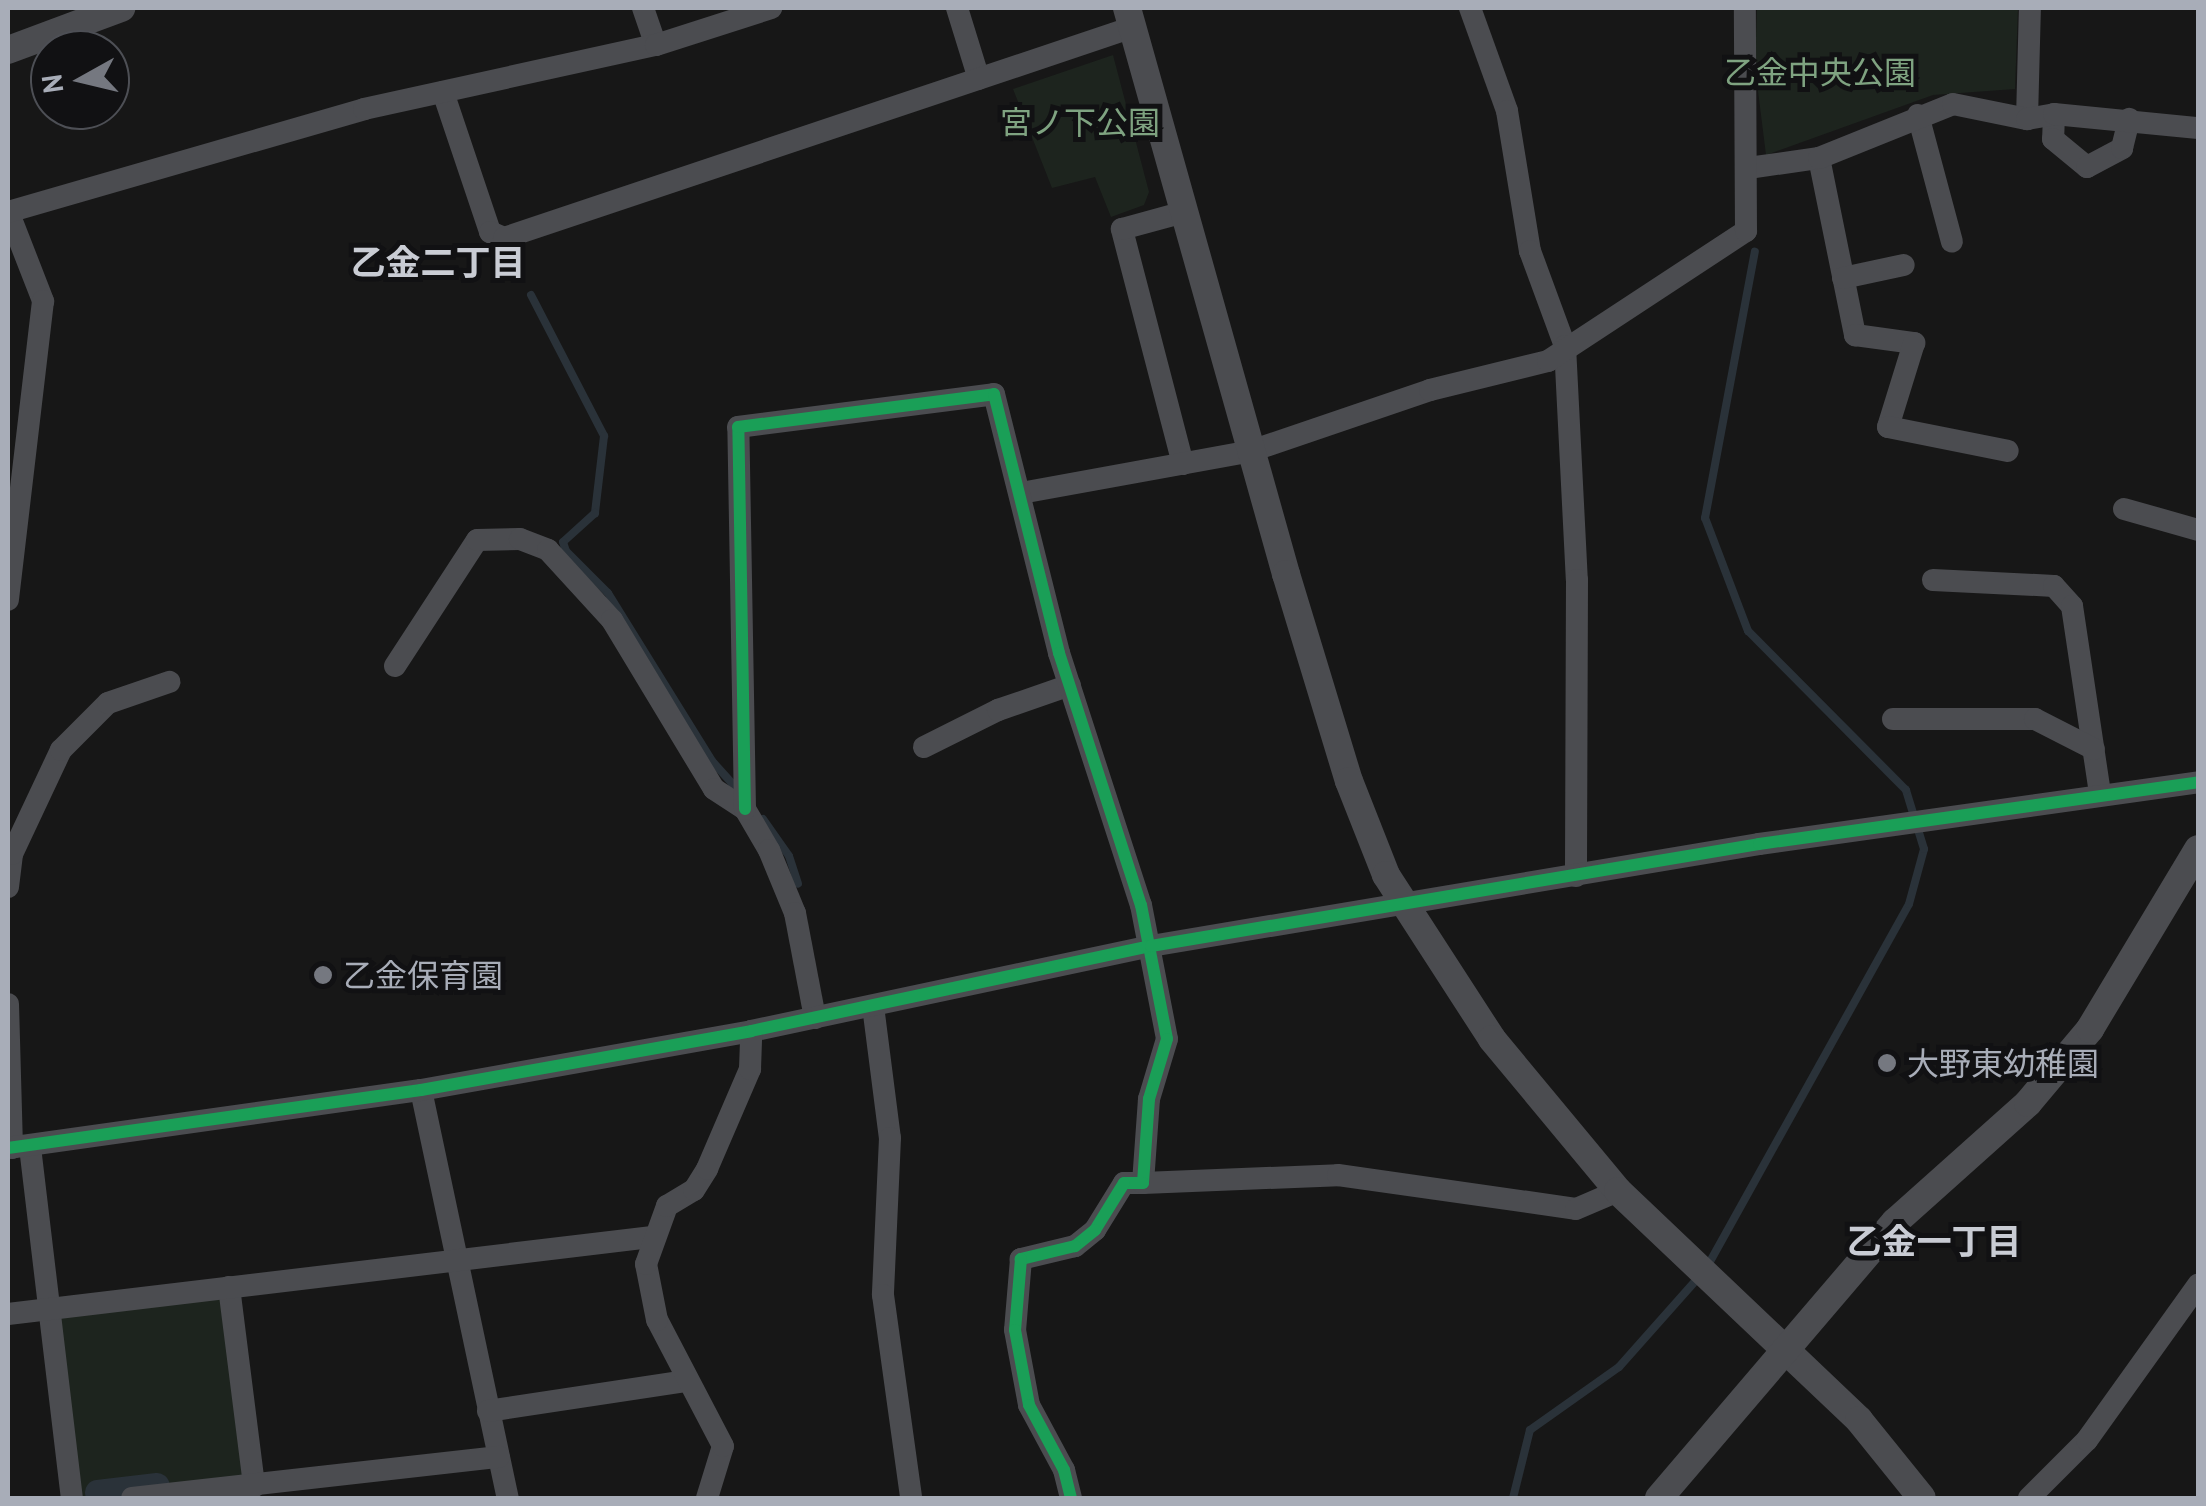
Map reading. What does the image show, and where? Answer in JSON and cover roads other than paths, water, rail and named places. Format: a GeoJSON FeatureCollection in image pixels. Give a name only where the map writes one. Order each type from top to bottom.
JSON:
{"type":"FeatureCollection","features":[{"type":"Feature","properties":{"kind":"street"},"geometry":{"type":"LineString","coordinates":[[8,50],[121,8]]}},
{"type":"Feature","properties":{"kind":"street"},"geometry":{"type":"LineString","coordinates":[[642,8],[656,46]]}},
{"type":"Feature","properties":{"kind":"street"},"geometry":{"type":"LineString","coordinates":[[8,600],[14,486],[43,301],[8,211],[443,92],[656,46],[771,8]]}},
{"type":"Feature","properties":{"kind":"street"},"geometry":{"type":"LineString","coordinates":[[957,8],[979,79]]}},
{"type":"Feature","properties":{"kind":"street"},"geometry":{"type":"LineString","coordinates":[[1470,8],[1506,110],[1530,251],[1565,346],[1577,580],[1576,876]]}},
{"type":"Feature","properties":{"kind":"street"},"geometry":{"type":"LineString","coordinates":[[1021,493],[1251,451],[1430,390],[1548,361],[1565,346],[1746,231],[1744,8]]}},
{"type":"Feature","properties":{"kind":"street"},"geometry":{"type":"LineString","coordinates":[[2027,119],[2030,8]]}},
{"type":"Feature","properties":{"kind":"street"},"geometry":{"type":"LineString","coordinates":[[443,92],[490,232],[504,238],[979,79],[1130,17],[1251,451],[1349,781],[1403,906],[1492,1039],[1618,1191],[1859,1420],[1922,1498]]}},
{"type":"Feature","properties":{"kind":"street"},"geometry":{"type":"LineString","coordinates":[[1748,168],[1818,158],[1952,104],[2027,119],[2054,114],[2198,128]]}},
{"type":"Feature","properties":{"kind":"street"},"geometry":{"type":"LineString","coordinates":[[2054,114],[2052,139],[2087,167],[2122,148],[2128,120]]}},
{"type":"Feature","properties":{"kind":"street"},"geometry":{"type":"LineString","coordinates":[[1918,115],[1952,242]]}},
{"type":"Feature","properties":{"kind":"street"},"geometry":{"type":"LineString","coordinates":[[1818,158],[1855,335],[1914,343],[1888,427],[2008,451]]}},
{"type":"Feature","properties":{"kind":"street"},"geometry":{"type":"LineString","coordinates":[[1182,464],[1122,229],[1184,212]]}},
{"type":"Feature","properties":{"kind":"street"},"geometry":{"type":"LineString","coordinates":[[1844,278],[1904,265]]}},
{"type":"Feature","properties":{"kind":"street"},"geometry":{"type":"LineString","coordinates":[[815,1018],[796,913],[744,810],[738,427],[994,394],[1070,686],[1152,946],[1168,1039],[1150,1100],[1144,1184]]}},
{"type":"Feature","properties":{"kind":"street"},"geometry":{"type":"LineString","coordinates":[[2124,509],[2198,530]]}},
{"type":"Feature","properties":{"kind":"street"},"geometry":{"type":"LineString","coordinates":[[394,666],[476,540],[520,539],[548,550],[612,620],[714,789],[744,810]]}},
{"type":"Feature","properties":{"kind":"street"},"geometry":{"type":"LineString","coordinates":[[1933,580],[2054,586],[2072,606],[2100,794]]}},
{"type":"Feature","properties":{"kind":"street"},"geometry":{"type":"LineString","coordinates":[[8,887],[12,854],[61,750],[108,703],[169,682]]}},
{"type":"Feature","properties":{"kind":"street"},"geometry":{"type":"LineString","coordinates":[[924,747],[998,710],[1070,686]]}},
{"type":"Feature","properties":{"kind":"street"},"geometry":{"type":"LineString","coordinates":[[1892,720],[2035,718],[2094,750]]}},
{"type":"Feature","properties":{"kind":"street"},"geometry":{"type":"LineString","coordinates":[[16,1148],[422,1090],[751,1031],[1152,946],[1875,828],[2198,782]]}},
{"type":"Feature","properties":{"kind":"street"},"geometry":{"type":"LineString","coordinates":[[1658,1498],[1894,1222],[2028,1103],[2090,1028],[2198,849]]}},
{"type":"Feature","properties":{"kind":"street"},"geometry":{"type":"LineString","coordinates":[[8,1004],[16,1148],[49,1309],[72,1498]]}},
{"type":"Feature","properties":{"kind":"street"},"geometry":{"type":"LineString","coordinates":[[872,1006],[890,1138],[883,1295],[911,1498]]}},
{"type":"Feature","properties":{"kind":"street"},"geometry":{"type":"LineString","coordinates":[[707,1498],[723,1446],[687,1381],[650,1295],[646,1264],[652,1237],[667,1206],[694,1190],[707,1169],[750,1068],[751,1031]]}},
{"type":"Feature","properties":{"kind":"street"},"geometry":{"type":"LineString","coordinates":[[422,1090],[508,1498]]}},
{"type":"Feature","properties":{"kind":"street"},"geometry":{"type":"LineString","coordinates":[[1071,1498],[1064,1470],[1029,1404],[1015,1330],[1021,1259],[1075,1246],[1096,1230],[1124,1183],[1338,1175],[1576,1209],[1618,1191]]}},
{"type":"Feature","properties":{"kind":"street"},"geometry":{"type":"LineString","coordinates":[[8,1314],[652,1237]]}},
{"type":"Feature","properties":{"kind":"street"},"geometry":{"type":"LineString","coordinates":[[2029,1498],[2086,1440],[2198,1285]]}},
{"type":"Feature","properties":{"kind":"street"},"geometry":{"type":"LineString","coordinates":[[229,1286],[254,1486]]}},
{"type":"Feature","properties":{"kind":"street"},"geometry":{"type":"LineString","coordinates":[[488,1410],[687,1381]]}},
{"type":"Feature","properties":{"kind":"street"},"geometry":{"type":"LineString","coordinates":[[132,1498],[499,1457]]}},
{"type":"Feature","properties":{"kind":"waterway"},"geometry":{"type":"LineString","coordinates":[[1707,1267],[1909,904],[1924,849],[1906,790],[1748,631],[1705,518],[1755,252]]}},
{"type":"Feature","properties":{"kind":"waterway"},"geometry":{"type":"LineString","coordinates":[[531,295],[604,436],[595,513],[563,542],[566,551],[608,593],[712,761],[738,790]]}},
{"type":"Feature","properties":{"kind":"waterway"},"geometry":{"type":"LineString","coordinates":[[763,819],[789,856],[798,884]]}},
{"type":"Feature","properties":{"kind":"waterway"},"geometry":{"type":"LineString","coordinates":[[1513,1498],[1530,1430],[1619,1367],[1698,1278]]}},
{"type":"Feature","properties":{"kind":"waterway"},"geometry":{"type":"LineString","coordinates":[[97,1492],[157,1485]]}},
{"type":"Feature","properties":{"kind":"place","name":"乙金保育園"},"geometry":{"type":"Point","coordinates":[323,975]}},
{"type":"Feature","properties":{"kind":"place","name":"大野東幼稚園"},"geometry":{"type":"Point","coordinates":[1887,1063]}},
{"type":"Feature","properties":{"kind":"district","name":"乙金二丁目"},"geometry":{"type":"Point","coordinates":[438,262]}},
{"type":"Feature","properties":{"kind":"district","name":"乙金一丁目"},"geometry":{"type":"Point","coordinates":[1934,1241]}},
{"type":"Feature","properties":{"kind":"park label","name":"乙金中央公園"},"geometry":{"type":"Point","coordinates":[1820,72]}},
{"type":"Feature","properties":{"kind":"park label","name":"宮ノ下公園"},"geometry":{"type":"Point","coordinates":[1080,122]}}]}
